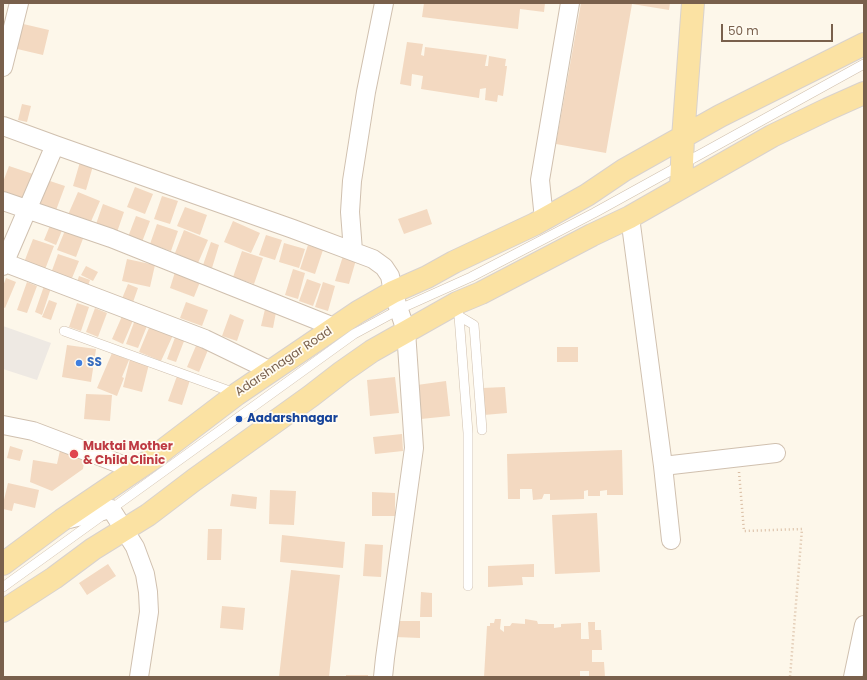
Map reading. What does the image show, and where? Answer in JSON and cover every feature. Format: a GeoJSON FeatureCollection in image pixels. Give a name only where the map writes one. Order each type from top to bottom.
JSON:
{"type":"FeatureCollection","features":[{"type":"Feature","properties":{"kind":"main road"},"geometry":{"type":"LineString","coordinates":[[681,188],[682,138],[693,3]]}},
{"type":"Feature","properties":{"kind":"main road","name":"Adarshnagar Road"},"geometry":{"type":"LineString","coordinates":[[4,562],[62,520],[155,457],[237,394],[358,312],[396,301],[427,277],[454,262],[544,219],[624,170],[720,116],[864,44]]}},
{"type":"Feature","properties":{"kind":"main road"},"geometry":{"type":"LineString","coordinates":[[3,611],[54,578],[93,549],[148,515],[372,351],[406,331],[458,309],[481,293],[592,235],[630,217],[772,136],[864,93]]}},
{"type":"Feature","properties":{"kind":"street"},"geometry":{"type":"LineString","coordinates":[[3,67],[19,3]]}},
{"type":"Feature","properties":{"kind":"street"},"geometry":{"type":"LineString","coordinates":[[352,250],[350,212],[352,181],[366,92],[384,3]]}},
{"type":"Feature","properties":{"kind":"street"},"geometry":{"type":"LineString","coordinates":[[544,219],[540,180],[570,3]]}},
{"type":"Feature","properties":{"kind":"street"},"geometry":{"type":"LineString","coordinates":[[3,126],[55,146],[352,250],[373,259],[384,267],[390,276],[396,301],[406,331],[414,448],[383,677]]}},
{"type":"Feature","properties":{"kind":"street"},"geometry":{"type":"LineString","coordinates":[[55,146],[4,264],[205,339],[271,371]]}},
{"type":"Feature","properties":{"kind":"street"},"geometry":{"type":"LineString","coordinates":[[3,201],[111,238],[334,327]]}},
{"type":"Feature","properties":{"kind":"street"},"geometry":{"type":"LineString","coordinates":[[630,217],[663,466],[671,540]]}},
{"type":"Feature","properties":{"kind":"street"},"geometry":{"type":"LineString","coordinates":[[3,425],[33,431],[136,470]]}},
{"type":"Feature","properties":{"kind":"street"},"geometry":{"type":"LineString","coordinates":[[663,466],[776,453]]}},
{"type":"Feature","properties":{"kind":"street"},"geometry":{"type":"LineString","coordinates":[[62,520],[111,509],[135,547],[145,574],[148,592],[148,612],[139,677]]}},
{"type":"Feature","properties":{"kind":"street"},"geometry":{"type":"LineString","coordinates":[[853,677],[864,626]]}},
{"type":"Feature","properties":{"kind":"lane"},"geometry":{"type":"LineString","coordinates":[[3,587],[354,334],[396,301],[471,277],[594,213],[864,64]]}},
{"type":"Feature","properties":{"kind":"lane"},"geometry":{"type":"LineString","coordinates":[[458,309],[474,325],[482,430]]}},
{"type":"Feature","properties":{"kind":"lane"},"geometry":{"type":"LineString","coordinates":[[458,309],[468,433],[468,586]]}},
{"type":"Feature","properties":{"kind":"lane"},"geometry":{"type":"LineString","coordinates":[[64,331],[237,394]]}},
{"type":"Feature","properties":{"kind":"path"},"geometry":{"type":"LineString","coordinates":[[738,458],[744,530],[802,529],[790,677]]}},
{"type":"Feature","properties":{"kind":"shaded area"},"geometry":{"type":"Polygon","coordinates":[[[3,326],[51,343],[37,380],[3,369],[3,326]]]}},
{"type":"Feature","properties":{"kind":"building"},"geometry":{"type":"Polygon","coordinates":[[[424,3],[545,3],[544,12],[520,9],[518,29],[422,17],[424,3]]]}},
{"type":"Feature","properties":{"kind":"building"},"geometry":{"type":"Polygon","coordinates":[[[581,3],[670,3],[669,10],[632,4],[606,153],[556,144],[581,3]]]}},
{"type":"Feature","properties":{"kind":"building"},"geometry":{"type":"Polygon","coordinates":[[[19,23],[49,30],[43,55],[13,48],[19,23]]]}},
{"type":"Feature","properties":{"kind":"building"},"geometry":{"type":"Polygon","coordinates":[[[407,42],[423,44],[421,55],[424,56],[425,47],[487,55],[485,66],[488,66],[489,56],[506,59],[505,66],[507,66],[503,96],[498,95],[497,102],[485,100],[486,88],[480,89],[479,98],[421,89],[423,76],[412,74],[411,86],[400,84],[407,42]]]}},
{"type":"Feature","properties":{"kind":"building"},"geometry":{"type":"Polygon","coordinates":[[[22,104],[31,106],[27,122],[18,120],[22,104]]]}},
{"type":"Feature","properties":{"kind":"building"},"geometry":{"type":"Polygon","coordinates":[[[80,162],[93,166],[86,190],[73,186],[80,162]]]}},
{"type":"Feature","properties":{"kind":"building"},"geometry":{"type":"Polygon","coordinates":[[[9,166],[36,175],[27,203],[3,195],[3,182],[9,166]]]}},
{"type":"Feature","properties":{"kind":"building"},"geometry":{"type":"Polygon","coordinates":[[[47,180],[65,186],[55,213],[37,207],[47,180]]]}},
{"type":"Feature","properties":{"kind":"building"},"geometry":{"type":"Polygon","coordinates":[[[135,187],[153,194],[145,214],[127,207],[135,187]]]}},
{"type":"Feature","properties":{"kind":"building"},"geometry":{"type":"Polygon","coordinates":[[[78,192],[100,201],[89,226],[67,217],[78,192]]]}},
{"type":"Feature","properties":{"kind":"building"},"geometry":{"type":"Polygon","coordinates":[[[162,196],[178,201],[170,224],[154,219],[162,196]]]}},
{"type":"Feature","properties":{"kind":"building"},"geometry":{"type":"Polygon","coordinates":[[[103,204],[124,212],[116,235],[95,227],[103,204]]]}},
{"type":"Feature","properties":{"kind":"building"},"geometry":{"type":"Polygon","coordinates":[[[185,207],[207,215],[200,235],[177,226],[185,207]]]}},
{"type":"Feature","properties":{"kind":"building"},"geometry":{"type":"Polygon","coordinates":[[[427,209],[432,224],[404,234],[398,219],[427,209]]]}},
{"type":"Feature","properties":{"kind":"building"},"geometry":{"type":"Polygon","coordinates":[[[136,216],[150,221],[142,242],[128,237],[136,216]]]}},
{"type":"Feature","properties":{"kind":"building"},"geometry":{"type":"Polygon","coordinates":[[[233,221],[260,233],[251,253],[224,242],[233,221]]]}},
{"type":"Feature","properties":{"kind":"building"},"geometry":{"type":"Polygon","coordinates":[[[51,223],[63,228],[56,245],[44,240],[51,223]]]}},
{"type":"Feature","properties":{"kind":"building"},"geometry":{"type":"Polygon","coordinates":[[[157,224],[178,231],[171,251],[150,244],[157,224]]]}},
{"type":"Feature","properties":{"kind":"building"},"geometry":{"type":"Polygon","coordinates":[[[66,228],[84,236],[76,257],[57,250],[66,228]]]}},
{"type":"Feature","properties":{"kind":"building"},"geometry":{"type":"Polygon","coordinates":[[[184,230],[208,240],[198,263],[175,253],[184,230]]]}},
{"type":"Feature","properties":{"kind":"building"},"geometry":{"type":"Polygon","coordinates":[[[266,235],[282,240],[275,260],[259,255],[266,235]]]}},
{"type":"Feature","properties":{"kind":"building"},"geometry":{"type":"Polygon","coordinates":[[[33,239],[54,246],[44,272],[23,265],[33,239]]]}},
{"type":"Feature","properties":{"kind":"building"},"geometry":{"type":"Polygon","coordinates":[[[211,242],[219,245],[212,268],[203,265],[211,242]]]}},
{"type":"Feature","properties":{"kind":"building"},"geometry":{"type":"Polygon","coordinates":[[[284,243],[305,249],[299,268],[279,262],[284,243]]]}},
{"type":"Feature","properties":{"kind":"building"},"geometry":{"type":"Polygon","coordinates":[[[308,245],[323,250],[315,274],[300,269],[308,245]]]}},
{"type":"Feature","properties":{"kind":"building"},"geometry":{"type":"Polygon","coordinates":[[[242,251],[263,258],[254,284],[233,277],[242,251]]]}},
{"type":"Feature","properties":{"kind":"building"},"geometry":{"type":"Polygon","coordinates":[[[58,254],[79,261],[70,283],[50,276],[58,254]]]}},
{"type":"Feature","properties":{"kind":"building"},"geometry":{"type":"Polygon","coordinates":[[[343,256],[356,260],[349,284],[335,281],[343,256]]]}},
{"type":"Feature","properties":{"kind":"building"},"geometry":{"type":"Polygon","coordinates":[[[127,259],[155,265],[150,287],[122,281],[127,259]]]}},
{"type":"Feature","properties":{"kind":"building"},"geometry":{"type":"Polygon","coordinates":[[[86,266],[98,272],[93,281],[81,275],[86,266]]]}},
{"type":"Feature","properties":{"kind":"building"},"geometry":{"type":"Polygon","coordinates":[[[293,269],[305,273],[298,299],[285,295],[293,269]]]}},
{"type":"Feature","properties":{"kind":"building"},"geometry":{"type":"Polygon","coordinates":[[[175,272],[200,282],[194,297],[170,288],[175,272]]]}},
{"type":"Feature","properties":{"kind":"building"},"geometry":{"type":"Polygon","coordinates":[[[79,276],[90,280],[86,292],[75,288],[79,276]]]}},
{"type":"Feature","properties":{"kind":"building"},"geometry":{"type":"Polygon","coordinates":[[[6,278],[16,282],[5,308],[3,307],[3,286],[6,278]]]}},
{"type":"Feature","properties":{"kind":"building"},"geometry":{"type":"Polygon","coordinates":[[[307,279],[321,284],[313,306],[299,301],[307,279]]]}},
{"type":"Feature","properties":{"kind":"building"},"geometry":{"type":"Polygon","coordinates":[[[27,282],[37,286],[27,313],[17,310],[27,282]]]}},
{"type":"Feature","properties":{"kind":"building"},"geometry":{"type":"Polygon","coordinates":[[[323,282],[335,286],[328,311],[315,307],[323,282]]]}},
{"type":"Feature","properties":{"kind":"building"},"geometry":{"type":"Polygon","coordinates":[[[128,284],[138,288],[132,305],[121,301],[128,284]]]}},
{"type":"Feature","properties":{"kind":"building"},"geometry":{"type":"Polygon","coordinates":[[[44,286],[51,288],[42,315],[35,312],[44,286]]]}},
{"type":"Feature","properties":{"kind":"building"},"geometry":{"type":"Polygon","coordinates":[[[49,300],[57,303],[51,320],[42,317],[49,300]]]}},
{"type":"Feature","properties":{"kind":"building"},"geometry":{"type":"Polygon","coordinates":[[[186,302],[208,310],[202,326],[180,318],[186,302]]]}},
{"type":"Feature","properties":{"kind":"building"},"geometry":{"type":"Polygon","coordinates":[[[77,303],[89,307],[81,331],[69,327],[77,303]]]}},
{"type":"Feature","properties":{"kind":"building"},"geometry":{"type":"Polygon","coordinates":[[[266,305],[277,307],[273,328],[261,326],[266,305]]]}},
{"type":"Feature","properties":{"kind":"building"},"geometry":{"type":"Polygon","coordinates":[[[95,308],[107,313],[98,337],[86,332],[95,308]]]}},
{"type":"Feature","properties":{"kind":"building"},"geometry":{"type":"Polygon","coordinates":[[[123,314],[134,318],[123,344],[112,339],[123,314]]]}},
{"type":"Feature","properties":{"kind":"building"},"geometry":{"type":"Polygon","coordinates":[[[230,314],[244,320],[237,341],[222,336],[230,314]]]}},
{"type":"Feature","properties":{"kind":"building"},"geometry":{"type":"Polygon","coordinates":[[[136,317],[149,321],[138,348],[126,344],[136,317]]]}},
{"type":"Feature","properties":{"kind":"building"},"geometry":{"type":"Polygon","coordinates":[[[151,323],[174,333],[161,361],[139,352],[151,323]]]}},
{"type":"Feature","properties":{"kind":"building"},"geometry":{"type":"Polygon","coordinates":[[[177,332],[186,336],[176,362],[167,359],[177,332]]]}},
{"type":"Feature","properties":{"kind":"building"},"geometry":{"type":"Polygon","coordinates":[[[198,341],[210,345],[199,372],[187,367],[198,341]]]}},
{"type":"Feature","properties":{"kind":"building","name":"SS"},"geometry":{"type":"Polygon","coordinates":[[[67,345],[96,349],[91,382],[62,377],[67,345]]]}},
{"type":"Feature","properties":{"kind":"building"},"geometry":{"type":"Polygon","coordinates":[[[557,347],[578,347],[578,362],[557,362],[557,347]]]}},
{"type":"Feature","properties":{"kind":"building"},"geometry":{"type":"Polygon","coordinates":[[[112,353],[129,360],[122,377],[124,378],[117,396],[97,388],[112,353]]]}},
{"type":"Feature","properties":{"kind":"building"},"geometry":{"type":"Polygon","coordinates":[[[130,359],[149,364],[142,392],[123,387],[130,359]]]}},
{"type":"Feature","properties":{"kind":"building"},"geometry":{"type":"Polygon","coordinates":[[[177,376],[190,380],[182,405],[168,401],[177,376]]]}},
{"type":"Feature","properties":{"kind":"building"},"geometry":{"type":"Polygon","coordinates":[[[395,377],[399,413],[370,416],[367,380],[395,377]]]}},
{"type":"Feature","properties":{"kind":"building"},"geometry":{"type":"Polygon","coordinates":[[[446,381],[450,416],[421,419],[417,385],[446,381]]]}},
{"type":"Feature","properties":{"kind":"building"},"geometry":{"type":"Polygon","coordinates":[[[505,387],[507,413],[484,415],[482,388],[505,387]]]}},
{"type":"Feature","properties":{"kind":"building"},"geometry":{"type":"Polygon","coordinates":[[[86,394],[112,395],[110,421],[84,419],[86,394]]]}},
{"type":"Feature","properties":{"kind":"building"},"geometry":{"type":"Polygon","coordinates":[[[402,434],[403,451],[375,454],[373,437],[402,434]]]}},
{"type":"Feature","properties":{"kind":"building"},"geometry":{"type":"Polygon","coordinates":[[[10,446],[23,450],[20,461],[7,458],[10,446]]]}},
{"type":"Feature","properties":{"kind":"building"},"geometry":{"type":"Polygon","coordinates":[[[61,446],[85,456],[83,469],[52,491],[30,482],[33,460],[57,464],[61,446]]]}},
{"type":"Feature","properties":{"kind":"building"},"geometry":{"type":"Polygon","coordinates":[[[622,450],[623,495],[607,495],[607,490],[600,491],[600,496],[588,496],[588,490],[584,491],[584,499],[550,500],[550,494],[544,494],[542,499],[533,500],[532,489],[520,489],[520,499],[508,499],[507,454],[622,450]]]}},
{"type":"Feature","properties":{"kind":"building"},"geometry":{"type":"Polygon","coordinates":[[[8,483],[39,490],[35,508],[14,503],[12,511],[3,509],[8,483]]]}},
{"type":"Feature","properties":{"kind":"building"},"geometry":{"type":"Polygon","coordinates":[[[270,490],[296,491],[294,525],[269,524],[270,490]]]}},
{"type":"Feature","properties":{"kind":"building"},"geometry":{"type":"Polygon","coordinates":[[[372,492],[395,493],[395,516],[372,516],[372,492]]]}},
{"type":"Feature","properties":{"kind":"building"},"geometry":{"type":"Polygon","coordinates":[[[232,494],[257,497],[256,509],[230,506],[232,494]]]}},
{"type":"Feature","properties":{"kind":"building"},"geometry":{"type":"Polygon","coordinates":[[[597,513],[600,572],[555,574],[552,515],[597,513]]]}},
{"type":"Feature","properties":{"kind":"building"},"geometry":{"type":"Polygon","coordinates":[[[208,529],[222,529],[221,560],[207,560],[208,529]]]}},
{"type":"Feature","properties":{"kind":"building"},"geometry":{"type":"Polygon","coordinates":[[[282,535],[345,542],[343,568],[280,562],[282,535]]]}},
{"type":"Feature","properties":{"kind":"building"},"geometry":{"type":"Polygon","coordinates":[[[365,544],[383,545],[381,577],[363,576],[365,544]]]}},
{"type":"Feature","properties":{"kind":"building"},"geometry":{"type":"Polygon","coordinates":[[[108,564],[116,576],[87,595],[79,583],[108,564]]]}},
{"type":"Feature","properties":{"kind":"building"},"geometry":{"type":"Polygon","coordinates":[[[534,564],[534,577],[522,577],[523,585],[488,587],[488,566],[534,564]]]}},
{"type":"Feature","properties":{"kind":"building"},"geometry":{"type":"Polygon","coordinates":[[[291,570],[340,575],[329,677],[279,677],[291,570]]]}},
{"type":"Feature","properties":{"kind":"building"},"geometry":{"type":"Polygon","coordinates":[[[421,592],[432,593],[432,617],[420,617],[421,592]]]}},
{"type":"Feature","properties":{"kind":"building"},"geometry":{"type":"Polygon","coordinates":[[[222,606],[245,608],[243,630],[220,628],[222,606]]]}},
{"type":"Feature","properties":{"kind":"building"},"geometry":{"type":"Polygon","coordinates":[[[495,619],[501,619],[500,629],[504,632],[504,626],[510,626],[512,623],[525,624],[525,619],[537,621],[538,624],[554,624],[554,628],[561,627],[561,624],[581,623],[581,639],[589,639],[588,622],[595,622],[595,630],[601,630],[602,650],[592,650],[592,662],[604,662],[605,677],[589,677],[589,671],[580,671],[580,677],[484,677],[487,626],[490,626],[490,623],[494,623],[495,619]]]}},
{"type":"Feature","properties":{"kind":"building"},"geometry":{"type":"Polygon","coordinates":[[[395,621],[420,621],[420,638],[395,637],[395,621]]]}},
{"type":"Feature","properties":{"kind":"building"},"geometry":{"type":"Polygon","coordinates":[[[346,675],[368,675],[368,677],[346,677],[346,675]]]}},
{"type":"Feature","properties":{"kind":"place","name":"SS"},"geometry":{"type":"Point","coordinates":[79,363]}},
{"type":"Feature","properties":{"kind":"place","name":"Aadarshnagar"},"geometry":{"type":"Point","coordinates":[239,419]}},
{"type":"Feature","properties":{"kind":"place","name":"Muktai Mother & Child Clinic"},"geometry":{"type":"Point","coordinates":[74,454]}}]}
